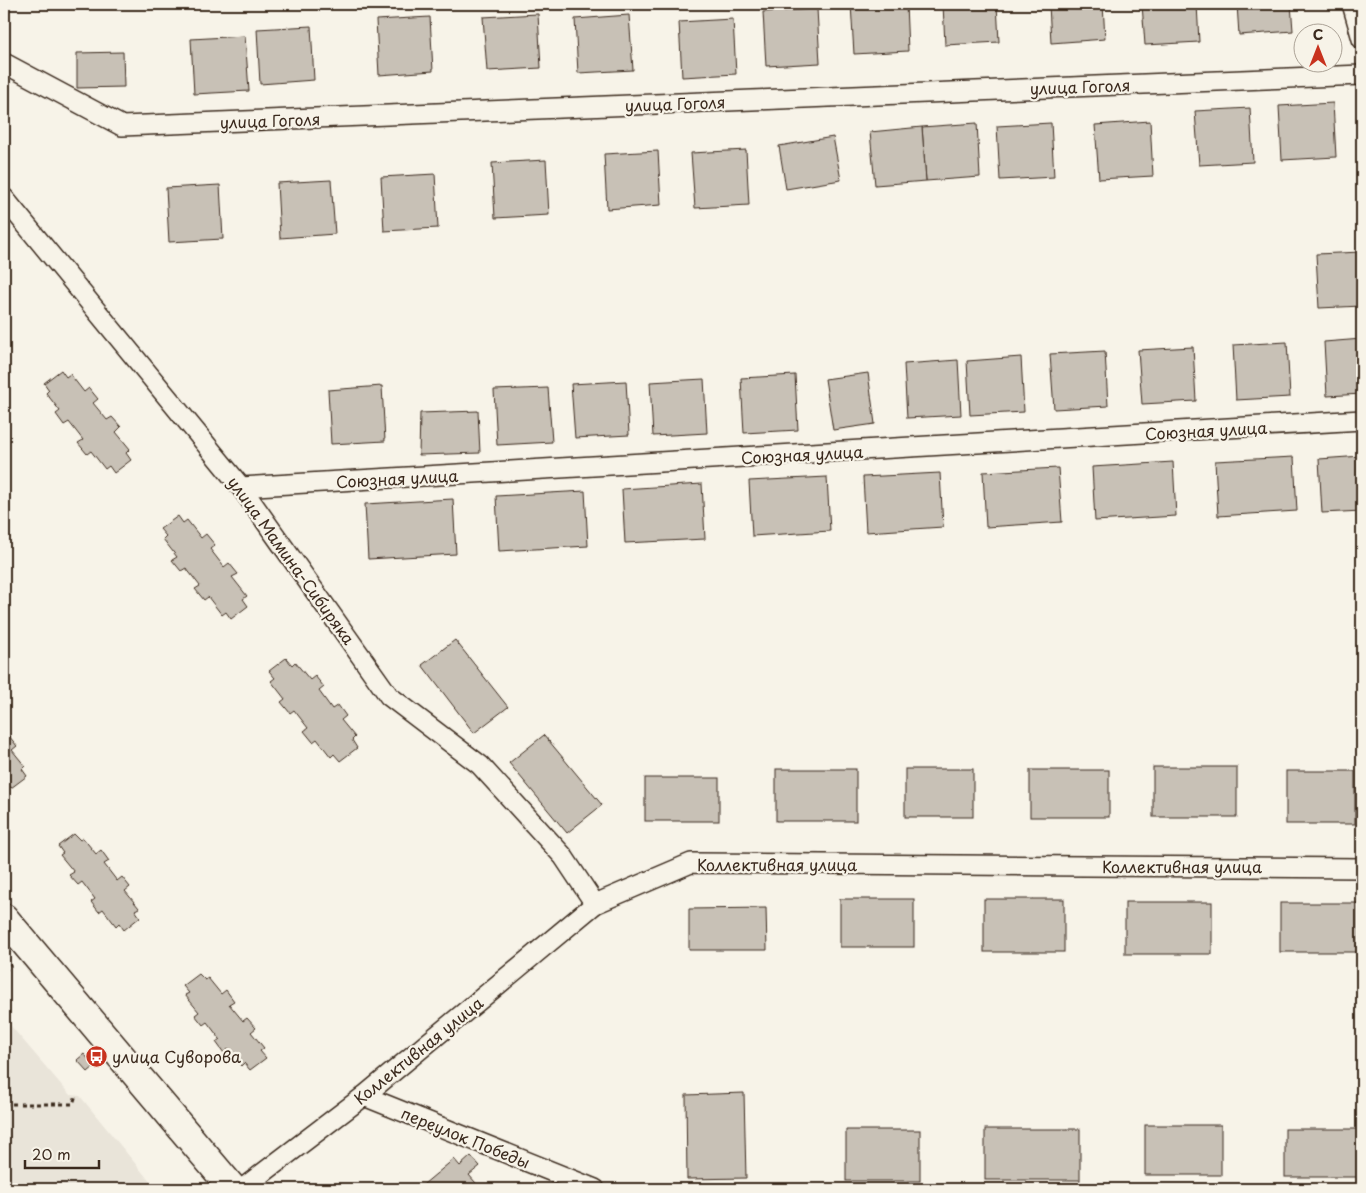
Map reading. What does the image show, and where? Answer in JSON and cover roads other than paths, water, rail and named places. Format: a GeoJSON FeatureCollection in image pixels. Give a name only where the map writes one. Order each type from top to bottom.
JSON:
{"type":"FeatureCollection","features":[{"type":"Feature","properties":{"kind":"main road"},"geometry":{"type":"LineString","coordinates":[[4,918],[233,1189]]}},
{"type":"Feature","properties":{"kind":"street"},"geometry":{"type":"LineString","coordinates":[[1352,4],[1362,39]]}},
{"type":"Feature","properties":{"kind":"street","name":"улица Гоголя"},"geometry":{"type":"LineString","coordinates":[[4,63],[122,126],[1362,75]]}},
{"type":"Feature","properties":{"kind":"street","name":"улица Мамина-Сибиряка"},"geometry":{"type":"LineString","coordinates":[[4,198],[241,487],[389,696],[480,765],[563,856],[595,904]]}},
{"type":"Feature","properties":{"kind":"street","name":"Союзная улица"},"geometry":{"type":"LineString","coordinates":[[241,487],[1362,420]]}},
{"type":"Feature","properties":{"kind":"street","name":"Коллективная улица"},"geometry":{"type":"LineString","coordinates":[[242,1189],[364,1096],[595,904],[691,863],[1362,868]]}},
{"type":"Feature","properties":{"kind":"street","name":"переулок Победы"},"geometry":{"type":"LineString","coordinates":[[364,1096],[595,1189]]}},
{"type":"Feature","properties":{"kind":"place","name":"улица Суворова"},"geometry":{"type":"Point","coordinates":[96,1056]}}]}
